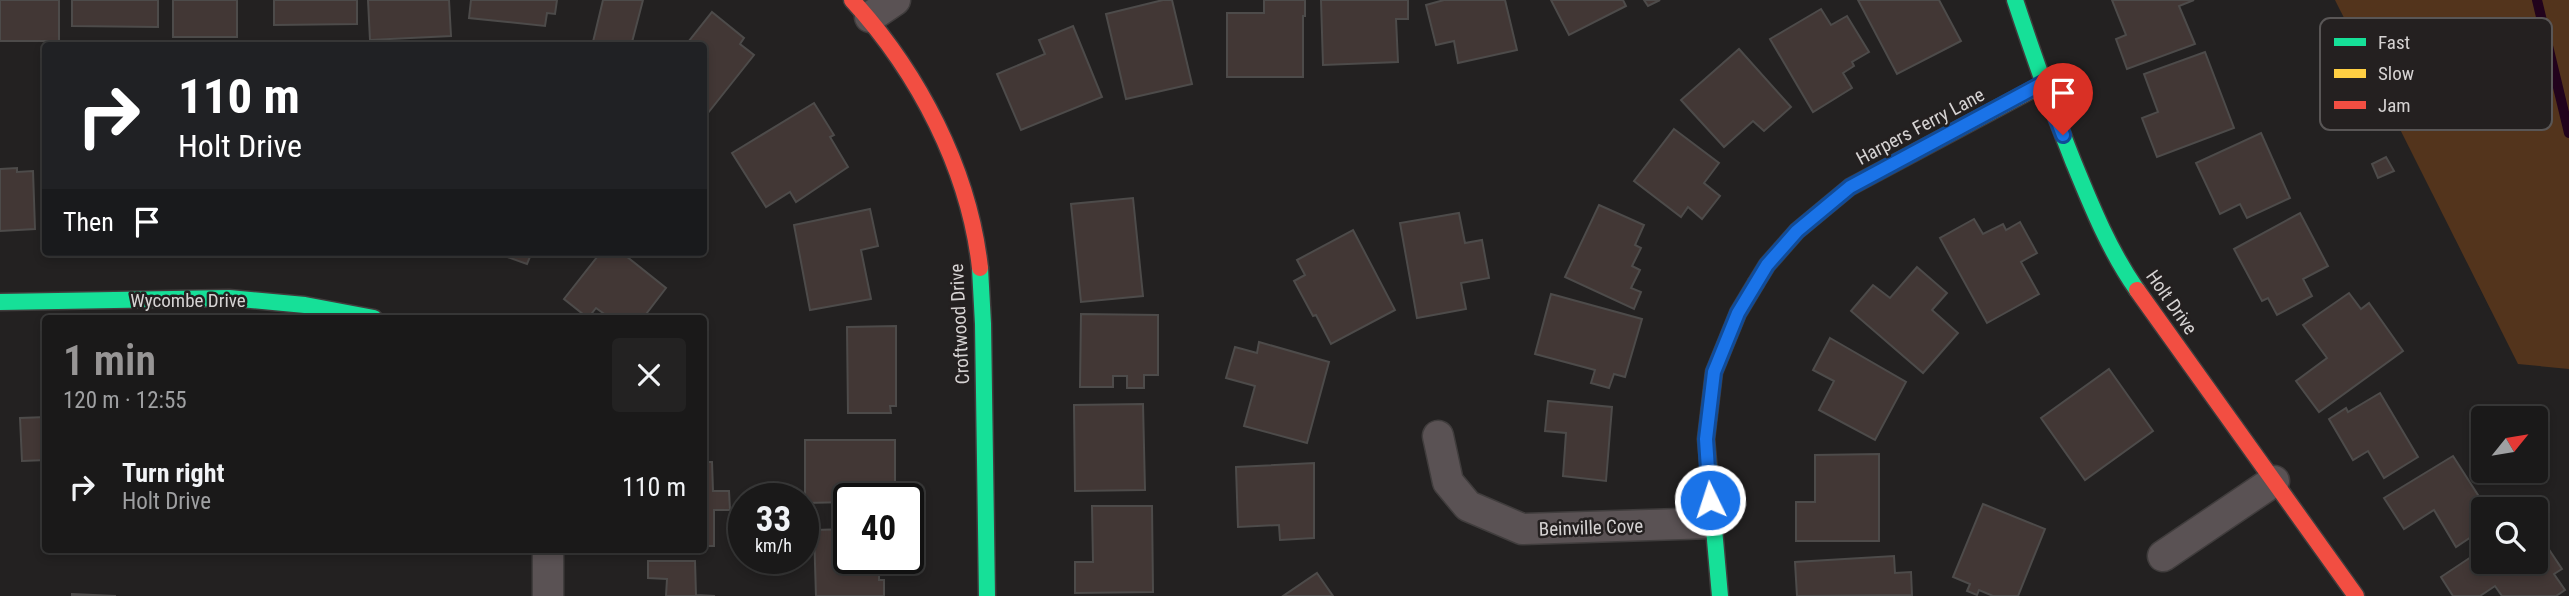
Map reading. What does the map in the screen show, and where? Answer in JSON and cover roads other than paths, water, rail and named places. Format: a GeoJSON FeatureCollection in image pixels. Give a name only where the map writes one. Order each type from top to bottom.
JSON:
{"type":"FeatureCollection","features":[{"type":"Feature","properties":{"kind":"street"},"geometry":{"type":"LineString","coordinates":[[861,9],[895,0]]}},
{"type":"Feature","properties":{"kind":"street","name":"Holt Drive"},"geometry":{"type":"LineString","coordinates":[[2015,0],[2043,83],[2091,205],[2122,268],[2356,596]]}},
{"type":"Feature","properties":{"kind":"street","name":"Croftwood Drive"},"geometry":{"type":"LineString","coordinates":[[861,9],[919,92],[950,158],[971,218],[982,288],[987,596]]}},
{"type":"Feature","properties":{"kind":"street","name":"Harpers Ferry Lane"},"geometry":{"type":"LineString","coordinates":[[1720,596],[1706,439],[1714,372],[1738,313],[1767,265],[1797,231],[1850,187],[2043,83]]}},
{"type":"Feature","properties":{"kind":"street","name":"Wycombe Drive"},"geometry":{"type":"LineString","coordinates":[[0,302],[229,298],[304,305],[358,315]]}},
{"type":"Feature","properties":{"kind":"street","name":"Beinville Cove"},"geometry":{"type":"LineString","coordinates":[[1438,436],[1448,482],[1468,506],[1522,529],[1712,523]]}},
{"type":"Feature","properties":{"kind":"street"},"geometry":{"type":"LineString","coordinates":[[2163,556],[2274,481]]}},
{"type":"Feature","properties":{"kind":"street"},"geometry":{"type":"LineString","coordinates":[[548,553],[548,596]]}},
{"type":"Feature","properties":{"kind":"waterway"},"geometry":{"type":"LineString","coordinates":[[2537,0],[2541,18]]}},
{"type":"Feature","properties":{"kind":"waterway"},"geometry":{"type":"LineString","coordinates":[[2552,62],[2569,133]]}}]}
